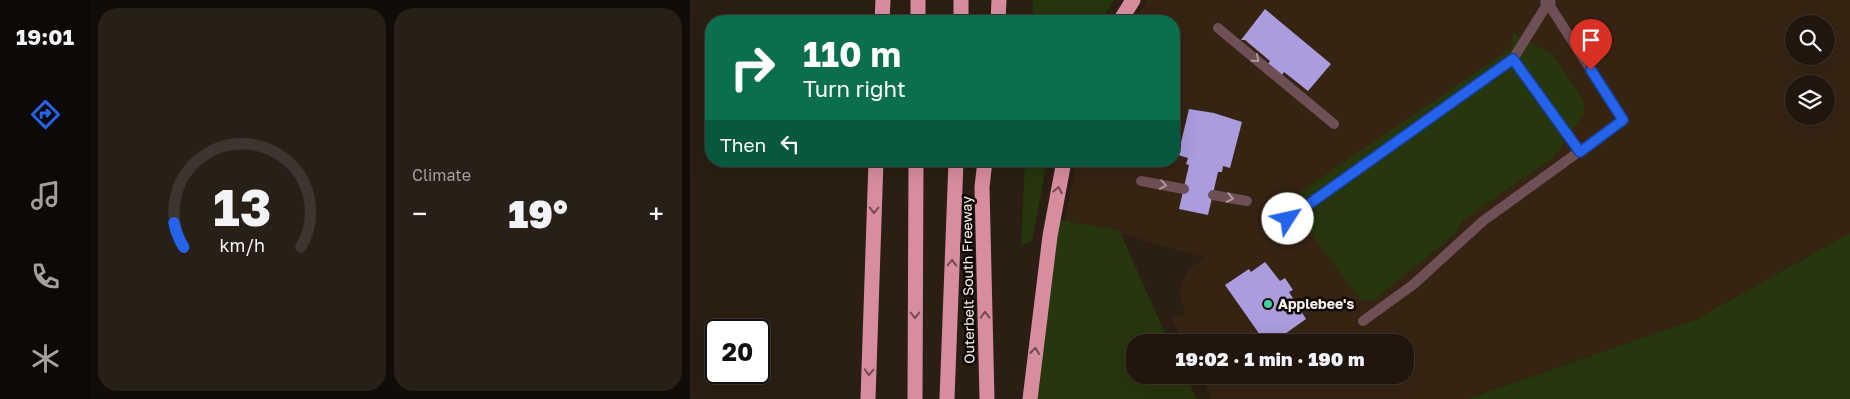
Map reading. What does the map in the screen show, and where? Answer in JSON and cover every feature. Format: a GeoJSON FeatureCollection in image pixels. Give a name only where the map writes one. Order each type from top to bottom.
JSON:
{"type":"FeatureCollection","features":[{"type":"Feature","properties":{"kind":"highway"},"geometry":{"type":"LineString","coordinates":[[882,15],[883,0]]}},
{"type":"Feature","properties":{"kind":"highway"},"geometry":{"type":"LineString","coordinates":[[918,0],[918,15]]}},
{"type":"Feature","properties":{"kind":"highway"},"geometry":{"type":"LineString","coordinates":[[961,15],[962,0]]}},
{"type":"Feature","properties":{"kind":"highway"},"geometry":{"type":"LineString","coordinates":[[999,15],[1000,0]]}},
{"type":"Feature","properties":{"kind":"highway"},"geometry":{"type":"LineString","coordinates":[[1124,15],[1133,0]]}},
{"type":"Feature","properties":{"kind":"highway"},"geometry":{"type":"LineString","coordinates":[[868,399],[876,167]]}},
{"type":"Feature","properties":{"kind":"highway"},"geometry":{"type":"LineString","coordinates":[[915,399],[916,167]]}},
{"type":"Feature","properties":{"kind":"highway"},"geometry":{"type":"LineString","coordinates":[[947,399],[956,167]]}},
{"type":"Feature","properties":{"kind":"highway","name":"Outerbelt South Freeway"},"geometry":{"type":"LineString","coordinates":[[984,167],[982,187],[987,399]]}},
{"type":"Feature","properties":{"kind":"highway"},"geometry":{"type":"LineString","coordinates":[[1030,399],[1050,236],[1063,167]]}},
{"type":"Feature","properties":{"kind":"lane"},"geometry":{"type":"LineString","coordinates":[[1288,219],[1513,59],[1548,2],[1623,120],[1484,222],[1414,284],[1363,321]]}},
{"type":"Feature","properties":{"kind":"lane"},"geometry":{"type":"LineString","coordinates":[[1218,28],[1334,124]]}},
{"type":"Feature","properties":{"kind":"lane"},"geometry":{"type":"LineString","coordinates":[[1513,59],[1580,152]]}},
{"type":"Feature","properties":{"kind":"lane"},"geometry":{"type":"LineString","coordinates":[[1142,181],[1184,189]]}},
{"type":"Feature","properties":{"kind":"lane"},"geometry":{"type":"LineString","coordinates":[[1213,195],[1247,201]]}},
{"type":"Feature","properties":{"kind":"shaded area"},"geometry":{"type":"Polygon","coordinates":[[[1148,0],[1850,0],[1850,233],[1697,319],[1467,399],[1212,399],[1204,384],[1414,384],[1414,334],[1179,334],[1171,319],[1185,314],[1180,296],[1181,285],[1190,268],[1205,258],[1121,234],[1119,230],[1065,221],[1076,167],[1180,167],[1180,15],[1138,15],[1148,0]]]}},
{"type":"Feature","properties":{"kind":"green space"},"geometry":{"type":"Polygon","coordinates":[[[1033,0],[1114,0],[1105,15],[1032,15],[1033,0]]]}},
{"type":"Feature","properties":{"kind":"green space"},"geometry":{"type":"Polygon","coordinates":[[[1513,32],[1527,42],[1552,53],[1584,102],[1584,113],[1554,157],[1463,220],[1456,233],[1374,300],[1367,301],[1359,298],[1287,201],[1501,55],[1512,46],[1513,32]]]}},
{"type":"Feature","properties":{"kind":"green space"},"geometry":{"type":"Polygon","coordinates":[[[1025,167],[1046,167],[1032,241],[1021,245],[1025,167]]]}},
{"type":"Feature","properties":{"kind":"green space"},"geometry":{"type":"Polygon","coordinates":[[[1052,219],[1119,230],[1165,334],[1126,334],[1126,384],[1190,384],[1197,399],[1030,399],[1052,219]]]}},
{"type":"Feature","properties":{"kind":"green space"},"geometry":{"type":"Polygon","coordinates":[[[1850,233],[1850,399],[1467,399],[1697,319],[1850,233]]]}},
{"type":"Feature","properties":{"kind":"building"},"geometry":{"type":"Polygon","coordinates":[[[1265,9],[1331,64],[1308,91],[1284,72],[1282,75],[1268,64],[1270,61],[1245,40],[1241,40],[1265,9]]]}},
{"type":"Feature","properties":{"kind":"building"},"geometry":{"type":"Polygon","coordinates":[[[1189,109],[1214,113],[1242,122],[1230,168],[1223,166],[1222,172],[1218,172],[1208,215],[1179,209],[1189,165],[1186,164],[1188,158],[1180,156],[1180,147],[1189,109]]]}},
{"type":"Feature","properties":{"kind":"building"},"geometry":{"type":"Polygon","coordinates":[[[1265,262],[1280,281],[1285,278],[1293,290],[1289,292],[1306,319],[1285,334],[1259,334],[1225,285],[1249,269],[1251,272],[1265,262]]]}},
{"type":"Feature","properties":{"kind":"place","name":"Applebee's"},"geometry":{"type":"Point","coordinates":[1268,304]}},
{"type":"Feature","properties":{"kind":"route"},"geometry":{"type":"LineString","coordinates":[[1288,219],[1513,59],[1580,152],[1623,120],[1591,70]]}}]}
